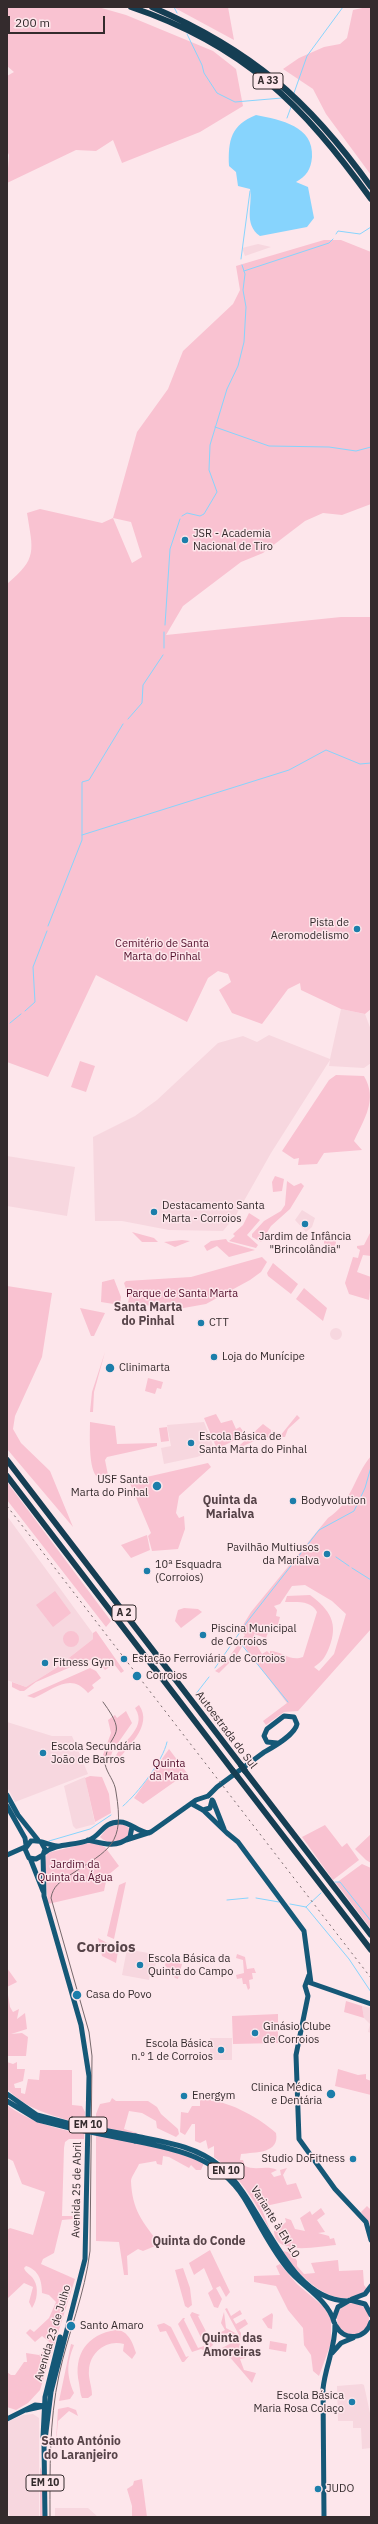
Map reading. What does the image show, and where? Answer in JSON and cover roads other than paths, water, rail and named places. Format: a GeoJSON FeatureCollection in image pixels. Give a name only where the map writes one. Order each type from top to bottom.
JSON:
{"type":"FeatureCollection","features":[{"type":"Feature","properties":{"kind":"highway","name":"A 33"},"geometry":{"type":"LineString","coordinates":[[131,7],[196,33],[222,48],[275,86],[314,126],[371,198]]}},
{"type":"Feature","properties":{"kind":"highway","name":"A 33"},"geometry":{"type":"LineString","coordinates":[[152,7],[216,38],[262,68],[309,109],[371,187]]}},
{"type":"Feature","properties":{"kind":"highway","name":"Autoestrada do Sul"},"geometry":{"type":"LineString","coordinates":[[7,1460],[371,1935]]}},
{"type":"Feature","properties":{"kind":"highway","name":"Autoestrada do Sul"},"geometry":{"type":"LineString","coordinates":[[7,1476],[371,1950]]}},
{"type":"Feature","properties":{"kind":"main road"},"geometry":{"type":"LineString","coordinates":[[201,1808],[210,1808],[211,1798],[217,1788],[264,1753],[277,1743],[296,1729],[297,1721],[291,1716],[284,1716],[267,1729],[264,1733],[266,1741],[264,1753]]}},
{"type":"Feature","properties":{"kind":"main road"},"geometry":{"type":"LineString","coordinates":[[266,1741],[270,1744],[277,1743]]}},
{"type":"Feature","properties":{"kind":"main road"},"geometry":{"type":"LineString","coordinates":[[7,1795],[18,1815],[44,1847],[44,1854]]}},
{"type":"Feature","properties":{"kind":"main road"},"geometry":{"type":"LineString","coordinates":[[7,1855],[14,1854],[36,1859],[58,1846],[88,1840],[111,1845],[148,1833],[200,1798],[211,1798]]}},
{"type":"Feature","properties":{"kind":"main road"},"geometry":{"type":"LineString","coordinates":[[200,1798],[201,1808]]}},
{"type":"Feature","properties":{"kind":"main road"},"geometry":{"type":"LineString","coordinates":[[211,1798],[226,1831]]}},
{"type":"Feature","properties":{"kind":"main road"},"geometry":{"type":"LineString","coordinates":[[192,1804],[201,1808],[244,1850],[304,1931],[310,1986],[296,2055],[299,2139],[335,2189],[366,2222],[371,2240]]}},
{"type":"Feature","properties":{"kind":"main road"},"geometry":{"type":"LineString","coordinates":[[7,1806],[25,1838],[28,1857]]}},
{"type":"Feature","properties":{"kind":"main road"},"geometry":{"type":"LineString","coordinates":[[88,1840],[106,1825],[114,1823],[126,1823],[138,1832],[148,1833]]}},
{"type":"Feature","properties":{"kind":"main road"},"geometry":{"type":"LineString","coordinates":[[126,1840],[132,1835],[132,1827]]}},
{"type":"Feature","properties":{"kind":"main road"},"geometry":{"type":"LineString","coordinates":[[98,1832],[98,1838],[101,1843]]}},
{"type":"Feature","properties":{"kind":"main road"},"geometry":{"type":"LineString","coordinates":[[14,1854],[31,1841],[40,1841],[58,1846]]}},
{"type":"Feature","properties":{"kind":"main road","name":"Avenida 25 de Abril"},"geometry":{"type":"LineString","coordinates":[[44,1854],[44,1894]]}},
{"type":"Feature","properties":{"kind":"main road","name":"Avenida 25 de Abril"},"geometry":{"type":"LineString","coordinates":[[28,1857],[34,1864],[44,1894],[80,2021],[88,2065],[87,2236],[81,2278]]}},
{"type":"Feature","properties":{"kind":"main road"},"geometry":{"type":"LineString","coordinates":[[310,1986],[320,1987],[371,2004]]}},
{"type":"Feature","properties":{"kind":"main road","name":"Variante à EN 10"},"geometry":{"type":"LineString","coordinates":[[7,2094],[37,2115],[70,2126]]}},
{"type":"Feature","properties":{"kind":"main road","name":"Variante à EN 10"},"geometry":{"type":"LineString","coordinates":[[7,2101],[38,2120],[189,2148],[218,2164],[244,2191],[277,2248],[301,2278],[322,2295],[335,2300],[362,2302],[371,2314]]}},
{"type":"Feature","properties":{"kind":"main road","name":"Variante à EN 10"},"geometry":{"type":"LineString","coordinates":[[135,2138],[187,2153],[206,2161],[223,2174],[241,2194],[282,2262],[299,2281],[328,2308],[335,2323]]}},
{"type":"Feature","properties":{"kind":"main road","name":"Avenida 23 de Julho"},"geometry":{"type":"LineString","coordinates":[[44,2448],[42,2424],[60,2350],[81,2278]]}},
{"type":"Feature","properties":{"kind":"main road"},"geometry":{"type":"LineString","coordinates":[[324,2517],[323,2389],[326,2366],[335,2339],[337,2309],[348,2300],[363,2295],[371,2286]]}},
{"type":"Feature","properties":{"kind":"main road"},"geometry":{"type":"LineString","coordinates":[[371,2303],[371,2314]]}},
{"type":"Feature","properties":{"kind":"main road"},"geometry":{"type":"LineString","coordinates":[[326,2366],[336,2348],[366,2331],[371,2322]]}},
{"type":"Feature","properties":{"kind":"main road"},"geometry":{"type":"LineString","coordinates":[[335,2323],[342,2334],[358,2336],[371,2335]]}},
{"type":"Feature","properties":{"kind":"main road"},"geometry":{"type":"LineString","coordinates":[[7,2419],[38,2404],[46,2406]]}},
{"type":"Feature","properties":{"kind":"main road"},"geometry":{"type":"LineString","coordinates":[[25,2410],[46,2406]]}},
{"type":"Feature","properties":{"kind":"main road","name":"Avenida 23 de Julho"},"geometry":{"type":"LineString","coordinates":[[45,2517],[44,2448],[46,2406]]}},
{"type":"Feature","properties":{"kind":"main road"},"geometry":{"type":"LineString","coordinates":[[31,2410],[38,2414],[42,2424]]}},
{"type":"Feature","properties":{"kind":"water"},"geometry":{"type":"Polygon","coordinates":[[[256,115],[285,122],[302,131],[308,138],[311,146],[312,157],[310,166],[305,175],[296,182],[308,187],[314,218],[307,227],[260,236],[252,226],[250,220],[250,189],[238,186],[236,172],[229,166],[229,148],[236,129],[248,119],[256,115]]]}},
{"type":"Feature","properties":{"kind":"waterway"},"geometry":{"type":"LineString","coordinates":[[174,7],[177,13]]}},
{"type":"Feature","properties":{"kind":"waterway"},"geometry":{"type":"LineString","coordinates":[[294,93],[307,56],[343,7]]}},
{"type":"Feature","properties":{"kind":"waterway"},"geometry":{"type":"LineString","coordinates":[[187,34],[202,65],[204,73],[217,93],[235,102],[282,98]]}},
{"type":"Feature","properties":{"kind":"waterway"},"geometry":{"type":"LineString","coordinates":[[287,118],[291,107]]}},
{"type":"Feature","properties":{"kind":"waterway"},"geometry":{"type":"LineString","coordinates":[[241,259],[250,191]]}},
{"type":"Feature","properties":{"kind":"waterway"},"geometry":{"type":"LineString","coordinates":[[336,234],[338,231],[360,234],[371,227]]}},
{"type":"Feature","properties":{"kind":"waterway"},"geometry":{"type":"LineString","coordinates":[[244,271],[329,243],[333,239]]}},
{"type":"Feature","properties":{"kind":"waterway"},"geometry":{"type":"LineString","coordinates":[[182,516],[187,513],[200,516],[204,514],[217,492],[209,470],[210,445],[227,389],[238,366],[244,342],[246,307],[243,290],[245,274],[242,265]]}},
{"type":"Feature","properties":{"kind":"waterway"},"geometry":{"type":"LineString","coordinates":[[215,427],[269,446],[329,447],[356,451],[371,447]]}},
{"type":"Feature","properties":{"kind":"waterway"},"geometry":{"type":"LineString","coordinates":[[165,625],[170,549],[180,519]]}},
{"type":"Feature","properties":{"kind":"waterway"},"geometry":{"type":"LineString","coordinates":[[164,632],[164,648]]}},
{"type":"Feature","properties":{"kind":"waterway"},"geometry":{"type":"LineString","coordinates":[[128,719],[142,703],[143,685],[163,655]]}},
{"type":"Feature","properties":{"kind":"waterway"},"geometry":{"type":"LineString","coordinates":[[48,926],[82,840],[82,782],[89,780],[123,724]]}},
{"type":"Feature","properties":{"kind":"waterway"},"geometry":{"type":"LineString","coordinates":[[82,835],[289,770],[326,750],[360,764],[371,763]]}},
{"type":"Feature","properties":{"kind":"waterway"},"geometry":{"type":"LineString","coordinates":[[25,1011],[35,1002],[33,967],[47,931]]}},
{"type":"Feature","properties":{"kind":"waterway"},"geometry":{"type":"LineString","coordinates":[[10,1023],[21,1014]]}},
{"type":"Feature","properties":{"kind":"waterway"},"geometry":{"type":"LineString","coordinates":[[215,1668],[247,1622],[319,1530],[354,1511],[365,1488],[371,1467]]}},
{"type":"Feature","properties":{"kind":"waterway"},"geometry":{"type":"LineString","coordinates":[[336,1557],[349,1566]]}},
{"type":"Feature","properties":{"kind":"waterway"},"geometry":{"type":"LineString","coordinates":[[352,1568],[371,1580]]}},
{"type":"Feature","properties":{"kind":"waterway"},"geometry":{"type":"LineString","coordinates":[[237,1639],[288,1702]]}},
{"type":"Feature","properties":{"kind":"waterway"},"geometry":{"type":"LineString","coordinates":[[195,1695],[209,1677]]}},
{"type":"Feature","properties":{"kind":"waterway"},"geometry":{"type":"LineString","coordinates":[[123,1806],[136,1793],[149,1776],[161,1758],[167,1742]]}},
{"type":"Feature","properties":{"kind":"waterway"},"geometry":{"type":"LineString","coordinates":[[49,1841],[90,1829],[111,1815]]}},
{"type":"Feature","properties":{"kind":"waterway"},"geometry":{"type":"LineString","coordinates":[[335,1882],[340,1882],[371,1921]]}},
{"type":"Feature","properties":{"kind":"waterway"},"geometry":{"type":"LineString","coordinates":[[306,1907],[321,1893]]}},
{"type":"Feature","properties":{"kind":"waterway"},"geometry":{"type":"LineString","coordinates":[[227,1900],[248,1898]]}},
{"type":"Feature","properties":{"kind":"waterway"},"geometry":{"type":"LineString","coordinates":[[256,1898],[279,1902]]}},
{"type":"Feature","properties":{"kind":"waterway"},"geometry":{"type":"LineString","coordinates":[[290,1904],[306,1907],[349,1959],[371,1992]]}},
{"type":"Feature","properties":{"kind":"tram line"},"geometry":{"type":"LineString","coordinates":[[50,2517],[53,2410],[59,2375],[84,2283],[90,2251],[92,2056],[89,2032],[51,1898],[53,1890],[58,1885],[105,1851],[116,1835],[118,1824],[116,1792],[105,1764],[109,1745],[116,1729],[111,1714],[103,1702]]}},
{"type":"Feature","properties":{"kind":"railway"},"geometry":{"type":"LineString","coordinates":[[7,1506],[371,1978]]}},
{"type":"Feature","properties":{"kind":"place","name":"JSR - Academia Nacional de Tiro"},"geometry":{"type":"Point","coordinates":[185,540]}},
{"type":"Feature","properties":{"kind":"place","name":"Pista de Aeromodelismo"},"geometry":{"type":"Point","coordinates":[357,929]}},
{"type":"Feature","properties":{"kind":"place","name":"Destacamento Santa Marta - Corroios"},"geometry":{"type":"Point","coordinates":[154,1212]}},
{"type":"Feature","properties":{"kind":"place","name":"Jardim de Infância \"Brincolândia\""},"geometry":{"type":"Point","coordinates":[305,1224]}},
{"type":"Feature","properties":{"kind":"place","name":"CTT"},"geometry":{"type":"Point","coordinates":[201,1323]}},
{"type":"Feature","properties":{"kind":"place","name":"Loja do Munícipe"},"geometry":{"type":"Point","coordinates":[214,1357]}},
{"type":"Feature","properties":{"kind":"place","name":"Clinimarta"},"geometry":{"type":"Point","coordinates":[110,1368]}},
{"type":"Feature","properties":{"kind":"place","name":"Escola Básica de Santa Marta do Pinhal"},"geometry":{"type":"Point","coordinates":[191,1443]}},
{"type":"Feature","properties":{"kind":"place","name":"USF Santa Marta do Pinhal"},"geometry":{"type":"Point","coordinates":[157,1486]}},
{"type":"Feature","properties":{"kind":"place","name":"Bodyvolution"},"geometry":{"type":"Point","coordinates":[293,1501]}},
{"type":"Feature","properties":{"kind":"place","name":"Pavilhão Multiusos da Marialva"},"geometry":{"type":"Point","coordinates":[327,1554]}},
{"type":"Feature","properties":{"kind":"place","name":"10ª Esquadra (Corroios)"},"geometry":{"type":"Point","coordinates":[147,1571]}},
{"type":"Feature","properties":{"kind":"place","name":"Piscina Municipal de Corroios"},"geometry":{"type":"Point","coordinates":[203,1635]}},
{"type":"Feature","properties":{"kind":"place","name":"Estação Ferroviária de Corroios"},"geometry":{"type":"Point","coordinates":[124,1659]}},
{"type":"Feature","properties":{"kind":"place","name":"Fitness Gym"},"geometry":{"type":"Point","coordinates":[45,1663]}},
{"type":"Feature","properties":{"kind":"place","name":"Corroios"},"geometry":{"type":"Point","coordinates":[137,1676]}},
{"type":"Feature","properties":{"kind":"place","name":"Escola Secundária João de Barros"},"geometry":{"type":"Point","coordinates":[43,1753]}},
{"type":"Feature","properties":{"kind":"place","name":"Escola Básica da Quinta do Campo"},"geometry":{"type":"Point","coordinates":[140,1965]}},
{"type":"Feature","properties":{"kind":"place","name":"Casa do Povo"},"geometry":{"type":"Point","coordinates":[77,1995]}},
{"type":"Feature","properties":{"kind":"place","name":"Ginásio Clube de Corroios"},"geometry":{"type":"Point","coordinates":[255,2033]}},
{"type":"Feature","properties":{"kind":"place","name":"Escola Básica n.º 1 de Corroios"},"geometry":{"type":"Point","coordinates":[221,2050]}},
{"type":"Feature","properties":{"kind":"place","name":"Clinica Médica e Dentária"},"geometry":{"type":"Point","coordinates":[331,2094]}},
{"type":"Feature","properties":{"kind":"place","name":"Energym"},"geometry":{"type":"Point","coordinates":[184,2096]}},
{"type":"Feature","properties":{"kind":"place","name":"Studio DoFitness"},"geometry":{"type":"Point","coordinates":[353,2159]}},
{"type":"Feature","properties":{"kind":"place","name":"Santo Amaro"},"geometry":{"type":"Point","coordinates":[71,2326]}},
{"type":"Feature","properties":{"kind":"place","name":"Escola Básica Maria Rosa Colaço"},"geometry":{"type":"Point","coordinates":[352,2402]}},
{"type":"Feature","properties":{"kind":"place","name":"JUDO"},"geometry":{"type":"Point","coordinates":[318,2489]}},
{"type":"Feature","properties":{"kind":"district","name":"Santa Marta do Pinhal"},"geometry":{"type":"Point","coordinates":[148,1315]}},
{"type":"Feature","properties":{"kind":"district","name":"Quinta da Marialva"},"geometry":{"type":"Point","coordinates":[230,1508]}},
{"type":"Feature","properties":{"kind":"district","name":"Corroios"},"geometry":{"type":"Point","coordinates":[106,1948]}},
{"type":"Feature","properties":{"kind":"district","name":"Quinta do Conde"},"geometry":{"type":"Point","coordinates":[199,2242]}},
{"type":"Feature","properties":{"kind":"district","name":"Quinta das Amoreiras"},"geometry":{"type":"Point","coordinates":[232,2346]}},
{"type":"Feature","properties":{"kind":"district","name":"Santo António do Laranjeiro"},"geometry":{"type":"Point","coordinates":[81,2449]}},
{"type":"Feature","properties":{"kind":"park label","name":"Cemitério de Santa Marta do Pinhal"},"geometry":{"type":"Point","coordinates":[162,950]}},
{"type":"Feature","properties":{"kind":"park label","name":"Parque de Santa Marta"},"geometry":{"type":"Point","coordinates":[182,1294]}},
{"type":"Feature","properties":{"kind":"park label","name":"Quinta da Mata"},"geometry":{"type":"Point","coordinates":[169,1770]}},
{"type":"Feature","properties":{"kind":"park label","name":"Jardim da Quinta da Água"},"geometry":{"type":"Point","coordinates":[75,1871]}}]}
